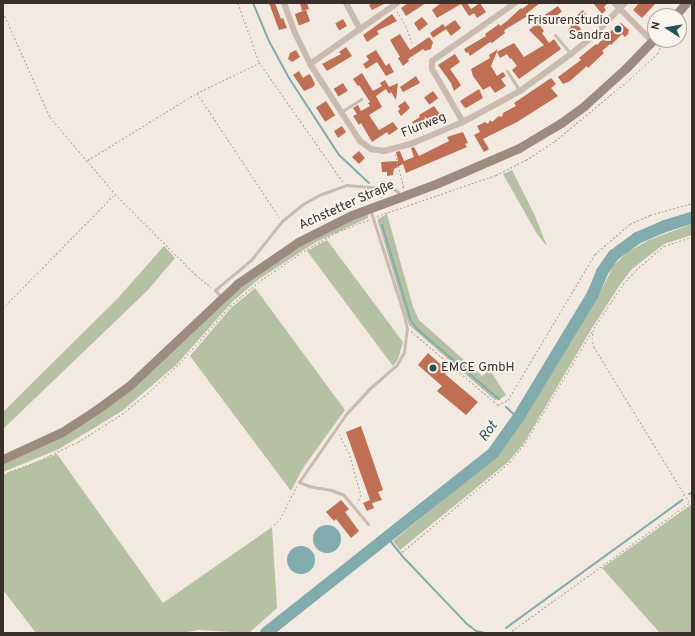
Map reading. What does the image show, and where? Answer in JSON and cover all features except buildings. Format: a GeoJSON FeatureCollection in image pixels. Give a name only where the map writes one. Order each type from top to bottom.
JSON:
{"type":"FeatureCollection","features":[{"type":"Feature","properties":{"kind":"main road","name":"Achstetter Straße"},"geometry":{"type":"LineString","coordinates":[[3,459],[62,432],[124,389],[221,297],[298,242],[334,223],[370,208],[397,193],[438,183],[496,159],[541,135],[566,119],[603,89],[647,48]]}},
{"type":"Feature","properties":{"kind":"street","name":"Flurweg"},"geometry":{"type":"LineString","coordinates":[[284,3],[295,34],[310,64],[365,146],[377,151],[394,149],[463,122],[520,91],[572,54],[625,3]]}},
{"type":"Feature","properties":{"kind":"street"},"geometry":{"type":"LineString","coordinates":[[346,3],[360,29]]}},
{"type":"Feature","properties":{"kind":"street"},"geometry":{"type":"LineString","coordinates":[[463,122],[432,69],[432,62],[515,3]]}},
{"type":"Feature","properties":{"kind":"street"},"geometry":{"type":"LineString","coordinates":[[614,3],[647,32]]}},
{"type":"Feature","properties":{"kind":"street"},"geometry":{"type":"LineString","coordinates":[[310,64],[395,4]]}},
{"type":"Feature","properties":{"kind":"lane"},"geometry":{"type":"LineString","coordinates":[[556,35],[572,54]]}},
{"type":"Feature","properties":{"kind":"lane"},"geometry":{"type":"LineString","coordinates":[[507,71],[520,91]]}},
{"type":"Feature","properties":{"kind":"lane"},"geometry":{"type":"LineString","coordinates":[[341,112],[361,99]]}},
{"type":"Feature","properties":{"kind":"lane"},"geometry":{"type":"LineString","coordinates":[[221,297],[215,290],[251,260],[282,221],[303,204],[319,195],[346,186],[397,193]]}},
{"type":"Feature","properties":{"kind":"lane"},"geometry":{"type":"LineString","coordinates":[[368,524],[344,495],[299,482],[356,401],[396,366],[404,352],[407,329],[370,208]]}},
{"type":"Feature","properties":{"kind":"path"},"geometry":{"type":"LineString","coordinates":[[238,3],[259,62],[346,186]]}},
{"type":"Feature","properties":{"kind":"path"},"geometry":{"type":"LineString","coordinates":[[395,4],[414,44]]}},
{"type":"Feature","properties":{"kind":"path"},"geometry":{"type":"LineString","coordinates":[[3,12],[50,117],[115,194],[195,274],[215,290]]}},
{"type":"Feature","properties":{"kind":"path"},"geometry":{"type":"LineString","coordinates":[[3,474],[36,462],[78,442],[122,414],[179,364],[230,306],[261,280],[311,247],[337,232],[496,175],[526,160],[561,137],[630,79],[658,53],[657,48]]}},
{"type":"Feature","properties":{"kind":"path"},"geometry":{"type":"LineString","coordinates":[[87,160],[197,93],[259,62]]}},
{"type":"Feature","properties":{"kind":"path"},"geometry":{"type":"LineString","coordinates":[[197,93],[282,221]]}},
{"type":"Feature","properties":{"kind":"path"},"geometry":{"type":"LineString","coordinates":[[394,149],[404,187],[397,193]]}},
{"type":"Feature","properties":{"kind":"path"},"geometry":{"type":"LineString","coordinates":[[3,308],[115,194]]}},
{"type":"Feature","properties":{"kind":"path"},"geometry":{"type":"LineString","coordinates":[[407,329],[423,340],[498,405],[508,400],[595,254],[630,224],[650,215],[692,203]]}},
{"type":"Feature","properties":{"kind":"path"},"geometry":{"type":"LineString","coordinates":[[402,552],[510,462],[526,443],[594,328],[622,284],[664,246],[692,237]]}},
{"type":"Feature","properties":{"kind":"path"},"geometry":{"type":"LineString","coordinates":[[594,328],[592,338],[594,347],[689,502]]}},
{"type":"Feature","properties":{"kind":"path"},"geometry":{"type":"LineString","coordinates":[[336,428],[350,456],[362,495],[354,507]]}},
{"type":"Feature","properties":{"kind":"path"},"geometry":{"type":"LineString","coordinates":[[274,525],[280,519],[299,482]]}},
{"type":"Feature","properties":{"kind":"path"},"geometry":{"type":"LineString","coordinates":[[509,633],[692,501]]}},
{"type":"Feature","properties":{"kind":"green space"},"geometry":{"type":"Polygon","coordinates":[[[512,170],[535,216],[547,246],[537,234],[503,174],[512,170]]]}},
{"type":"Feature","properties":{"kind":"green space"},"geometry":{"type":"Polygon","coordinates":[[[365,214],[368,215],[368,218],[316,242],[259,279],[232,302],[177,364],[122,411],[59,449],[3,472],[3,463],[32,451],[83,422],[250,279],[307,241],[365,214]]]}},
{"type":"Feature","properties":{"kind":"green space"},"geometry":{"type":"Polygon","coordinates":[[[387,214],[413,307],[419,320],[482,376],[490,370],[506,395],[500,399],[495,400],[409,325],[378,222],[378,219],[387,214]]]}},
{"type":"Feature","properties":{"kind":"green space"},"geometry":{"type":"Polygon","coordinates":[[[692,224],[692,235],[664,244],[632,269],[621,283],[592,328],[524,443],[508,462],[400,550],[393,541],[480,470],[498,453],[517,429],[561,353],[595,302],[614,265],[628,252],[649,240],[692,224]]]}},
{"type":"Feature","properties":{"kind":"green space"},"geometry":{"type":"Polygon","coordinates":[[[327,240],[403,342],[398,359],[393,366],[307,251],[327,240]]]}},
{"type":"Feature","properties":{"kind":"green space"},"geometry":{"type":"Polygon","coordinates":[[[164,246],[175,258],[148,290],[3,429],[3,412],[119,297],[164,246]]]}},
{"type":"Feature","properties":{"kind":"green space"},"geometry":{"type":"Polygon","coordinates":[[[255,288],[345,410],[303,468],[291,491],[190,356],[230,309],[255,288]]]}},
{"type":"Feature","properties":{"kind":"green space"},"geometry":{"type":"Polygon","coordinates":[[[57,454],[163,603],[272,527],[277,608],[249,633],[198,630],[182,633],[36,633],[3,590],[3,475],[57,454]]]}},
{"type":"Feature","properties":{"kind":"green space"},"geometry":{"type":"Polygon","coordinates":[[[692,504],[692,633],[660,633],[602,568],[692,504]]]}},
{"type":"Feature","properties":{"kind":"water"},"geometry":{"type":"Polygon","coordinates":[[[327,525],[337,529],[341,539],[337,549],[327,553],[317,549],[313,539],[317,529],[327,525]]]}},
{"type":"Feature","properties":{"kind":"water"},"geometry":{"type":"Polygon","coordinates":[[[301,546],[311,550],[315,560],[311,570],[301,574],[291,570],[287,560],[291,550],[301,546]]]}},
{"type":"Feature","properties":{"kind":"waterway"},"geometry":{"type":"LineString","coordinates":[[253,3],[269,41],[289,78],[339,155],[369,183]]}},
{"type":"Feature","properties":{"kind":"waterway","name":"Rot"},"geometry":{"type":"LineString","coordinates":[[266,633],[493,453],[518,418],[592,296],[602,272],[614,255],[637,238],[665,226],[692,218]]}},
{"type":"Feature","properties":{"kind":"waterway"},"geometry":{"type":"LineString","coordinates":[[382,225],[411,321],[417,329],[499,399]]}},
{"type":"Feature","properties":{"kind":"waterway"},"geometry":{"type":"LineString","coordinates":[[506,407],[518,418]]}},
{"type":"Feature","properties":{"kind":"waterway"},"geometry":{"type":"LineString","coordinates":[[506,628],[682,500]]}},
{"type":"Feature","properties":{"kind":"waterway"},"geometry":{"type":"LineString","coordinates":[[387,537],[405,559],[467,624],[476,631],[485,633]]}},
{"type":"Feature","properties":{"kind":"place","name":"Frisurenstudio Sandra"},"geometry":{"type":"Point","coordinates":[618,29]}},
{"type":"Feature","properties":{"kind":"place","name":"EMCE GmbH"},"geometry":{"type":"Point","coordinates":[433,368]}}]}
